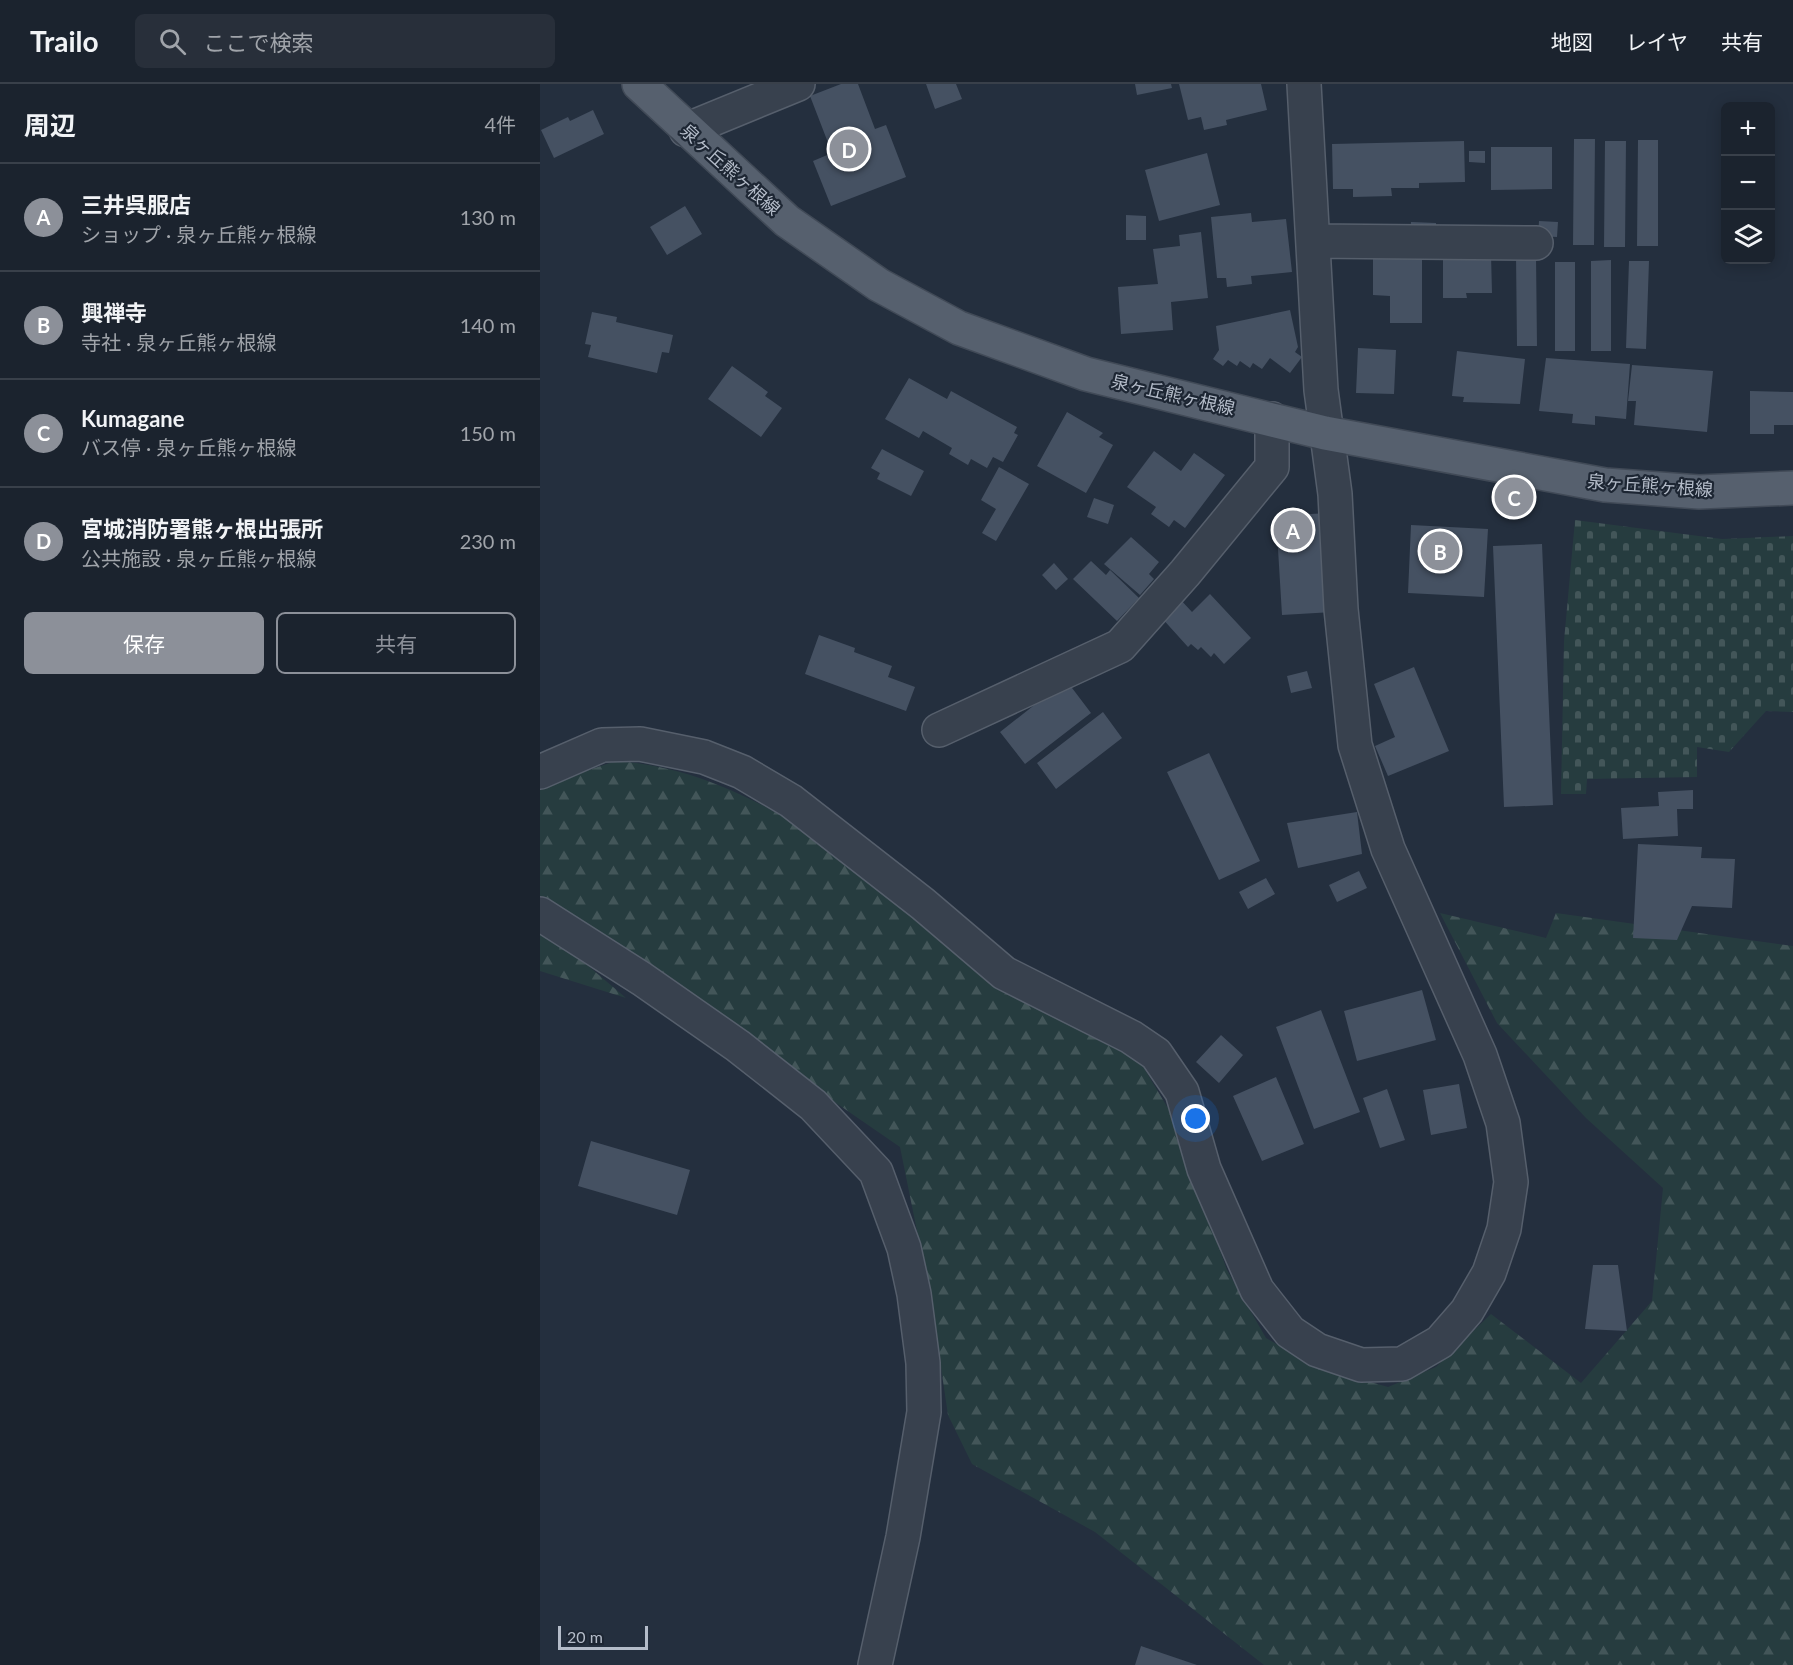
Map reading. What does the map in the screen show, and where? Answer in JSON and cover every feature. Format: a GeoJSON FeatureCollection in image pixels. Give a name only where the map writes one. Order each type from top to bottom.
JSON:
{"type":"FeatureCollection","features":[{"type":"Feature","properties":{"kind":"main road","name":"泉ヶ丘熊ヶ根線"},"geometry":{"type":"LineString","coordinates":[[639,84],[686,130],[787,221],[879,285],[959,328],[1086,374],[1325,434],[1605,485],[1699,492],[1793,488]]}},
{"type":"Feature","properties":{"kind":"street"},"geometry":{"type":"LineString","coordinates":[[686,130],[798,84]]}},
{"type":"Feature","properties":{"kind":"street"},"geometry":{"type":"LineString","coordinates":[[540,772],[602,745],[640,744],[704,757],[742,772],[791,801],[915,897],[1004,973],[1131,1037],[1156,1054],[1182,1092],[1204,1169],[1257,1290],[1290,1332],[1317,1350],[1361,1365],[1402,1364],[1440,1342],[1467,1311],[1489,1273],[1504,1229],[1511,1182],[1503,1123],[1480,1055],[1388,849],[1355,745],[1341,609],[1335,494],[1325,434],[1304,84]]}},
{"type":"Feature","properties":{"kind":"street"},"geometry":{"type":"LineString","coordinates":[[1313,241],[1536,243]]}},
{"type":"Feature","properties":{"kind":"street"},"geometry":{"type":"LineString","coordinates":[[939,730],[1120,646],[1185,573],[1272,467],[1272,419]]}},
{"type":"Feature","properties":{"kind":"street"},"geometry":{"type":"LineString","coordinates":[[540,914],[642,979],[738,1046],[813,1105],[876,1172],[904,1248],[914,1294],[922,1363],[924,1412],[903,1537],[875,1665]]}},
{"type":"Feature","properties":{"kind":"green space"},"geometry":{"type":"Polygon","coordinates":[[[1575,520],[1722,539],[1793,536],[1793,712],[1766,711],[1729,752],[1697,747],[1697,777],[1587,779],[1586,794],[1561,794],[1564,641],[1575,520]]]}},
{"type":"Feature","properties":{"kind":"green space"},"geometry":{"type":"Polygon","coordinates":[[[616,761],[660,767],[702,779],[782,816],[857,863],[1138,1058],[1169,1110],[1227,1270],[1266,1338],[1314,1366],[1388,1387],[1436,1367],[1491,1314],[1581,1383],[1652,1301],[1663,1188],[1586,1118],[1497,1023],[1440,913],[1546,938],[1556,913],[1793,946],[1793,1665],[1264,1665],[1095,1532],[972,1464],[948,1415],[931,1300],[900,1147],[624,957],[540,903],[540,786],[616,761]]]}},
{"type":"Feature","properties":{"kind":"green space"},"geometry":{"type":"Polygon","coordinates":[[[540,935],[586,964],[626,998],[540,971],[540,935]]]}},
{"type":"Feature","properties":{"kind":"building"},"geometry":{"type":"Polygon","coordinates":[[[841,84],[858,84],[875,129],[886,125],[906,177],[831,206],[813,161],[832,153],[810,96],[841,84]]]}},
{"type":"Feature","properties":{"kind":"building"},"geometry":{"type":"Polygon","coordinates":[[[926,84],[956,84],[962,99],[935,109],[926,84]]]}},
{"type":"Feature","properties":{"kind":"building"},"geometry":{"type":"Polygon","coordinates":[[[1135,84],[1171,84],[1172,88],[1137,95],[1135,84]]]}},
{"type":"Feature","properties":{"kind":"building"},"geometry":{"type":"Polygon","coordinates":[[[1179,84],[1261,84],[1267,110],[1226,120],[1227,125],[1204,130],[1201,117],[1188,120],[1179,84]]]}},
{"type":"Feature","properties":{"kind":"building"},"geometry":{"type":"Polygon","coordinates":[[[593,110],[604,134],[554,158],[541,130],[568,117],[570,121],[593,110]]]}},
{"type":"Feature","properties":{"kind":"building"},"geometry":{"type":"Polygon","coordinates":[[[1574,139],[1595,139],[1594,245],[1573,245],[1574,139]]]}},
{"type":"Feature","properties":{"kind":"building"},"geometry":{"type":"Polygon","coordinates":[[[1638,140],[1658,140],[1658,246],[1637,246],[1638,140]]]}},
{"type":"Feature","properties":{"kind":"building"},"geometry":{"type":"Polygon","coordinates":[[[1464,141],[1465,182],[1419,183],[1419,188],[1391,188],[1392,196],[1353,197],[1353,189],[1333,189],[1332,144],[1464,141]]]}},
{"type":"Feature","properties":{"kind":"building"},"geometry":{"type":"Polygon","coordinates":[[[1605,141],[1626,141],[1625,247],[1604,247],[1605,141]]]}},
{"type":"Feature","properties":{"kind":"building"},"geometry":{"type":"Polygon","coordinates":[[[1491,147],[1552,147],[1552,189],[1491,190],[1491,147]]]}},
{"type":"Feature","properties":{"kind":"building"},"geometry":{"type":"Polygon","coordinates":[[[1469,151],[1485,151],[1485,163],[1469,162],[1469,151]]]}},
{"type":"Feature","properties":{"kind":"building"},"geometry":{"type":"Polygon","coordinates":[[[1207,153],[1220,205],[1159,221],[1145,170],[1207,153]]]}},
{"type":"Feature","properties":{"kind":"building"},"geometry":{"type":"Polygon","coordinates":[[[685,206],[702,234],[667,255],[650,227],[685,206]]]}},
{"type":"Feature","properties":{"kind":"building"},"geometry":{"type":"Polygon","coordinates":[[[1251,213],[1252,222],[1286,219],[1292,272],[1251,276],[1252,284],[1227,287],[1226,278],[1217,278],[1211,217],[1251,213]]]}},
{"type":"Feature","properties":{"kind":"building"},"geometry":{"type":"Polygon","coordinates":[[[1126,215],[1146,216],[1146,240],[1126,240],[1126,215]]]}},
{"type":"Feature","properties":{"kind":"building"},"geometry":{"type":"Polygon","coordinates":[[[1539,221],[1558,222],[1557,237],[1538,236],[1539,221]]]}},
{"type":"Feature","properties":{"kind":"building"},"geometry":{"type":"Polygon","coordinates":[[[1411,222],[1436,223],[1436,235],[1410,235],[1411,222]]]}},
{"type":"Feature","properties":{"kind":"building"},"geometry":{"type":"Polygon","coordinates":[[[1201,232],[1208,298],[1171,302],[1173,330],[1121,334],[1118,287],[1158,284],[1153,249],[1180,246],[1179,235],[1201,232]]]}},
{"type":"Feature","properties":{"kind":"building"},"geometry":{"type":"Polygon","coordinates":[[[1491,254],[1492,293],[1466,293],[1467,298],[1443,298],[1443,255],[1491,254]]]}},
{"type":"Feature","properties":{"kind":"building"},"geometry":{"type":"Polygon","coordinates":[[[1516,255],[1536,255],[1537,346],[1517,346],[1516,255]]]}},
{"type":"Feature","properties":{"kind":"building"},"geometry":{"type":"Polygon","coordinates":[[[1373,258],[1422,258],[1422,323],[1390,323],[1390,296],[1373,295],[1373,258]]]}},
{"type":"Feature","properties":{"kind":"building"},"geometry":{"type":"Polygon","coordinates":[[[1611,260],[1611,351],[1591,351],[1591,261],[1611,260]]]}},
{"type":"Feature","properties":{"kind":"building"},"geometry":{"type":"Polygon","coordinates":[[[1629,261],[1649,261],[1646,349],[1626,348],[1629,261]]]}},
{"type":"Feature","properties":{"kind":"building"},"geometry":{"type":"Polygon","coordinates":[[[1555,262],[1575,262],[1575,351],[1555,351],[1555,262]]]}},
{"type":"Feature","properties":{"kind":"building"},"geometry":{"type":"Polygon","coordinates":[[[1290,310],[1298,347],[1295,352],[1302,357],[1290,373],[1270,358],[1262,369],[1253,363],[1250,368],[1240,361],[1237,366],[1228,360],[1223,366],[1213,359],[1219,350],[1216,326],[1290,310]]]}},
{"type":"Feature","properties":{"kind":"building"},"geometry":{"type":"Polygon","coordinates":[[[592,312],[617,317],[616,322],[673,335],[669,353],[662,352],[657,373],[588,357],[591,345],[585,344],[592,312]]]}},
{"type":"Feature","properties":{"kind":"building"},"geometry":{"type":"Polygon","coordinates":[[[1358,348],[1396,350],[1394,394],[1356,393],[1358,348]]]}},
{"type":"Feature","properties":{"kind":"building"},"geometry":{"type":"Polygon","coordinates":[[[1457,351],[1525,359],[1520,404],[1463,402],[1464,397],[1452,396],[1457,351]]]}},
{"type":"Feature","properties":{"kind":"building"},"geometry":{"type":"Polygon","coordinates":[[[1546,358],[1630,364],[1626,419],[1595,416],[1595,425],[1572,423],[1573,414],[1539,411],[1546,358]]]}},
{"type":"Feature","properties":{"kind":"building"},"geometry":{"type":"Polygon","coordinates":[[[1632,365],[1713,371],[1707,432],[1634,425],[1636,401],[1628,401],[1632,365]]]}},
{"type":"Feature","properties":{"kind":"building"},"geometry":{"type":"Polygon","coordinates":[[[732,366],[768,392],[765,396],[782,408],[761,437],[708,399],[732,366]]]}},
{"type":"Feature","properties":{"kind":"building"},"geometry":{"type":"Polygon","coordinates":[[[909,378],[947,399],[951,391],[1017,427],[1014,433],[1018,435],[1003,462],[993,457],[987,468],[971,459],[968,465],[949,454],[952,448],[923,431],[919,438],[885,419],[909,378]]]}},
{"type":"Feature","properties":{"kind":"building"},"geometry":{"type":"Polygon","coordinates":[[[1750,391],[1793,392],[1793,425],[1774,425],[1774,434],[1750,434],[1750,391]]]}},
{"type":"Feature","properties":{"kind":"building"},"geometry":{"type":"Polygon","coordinates":[[[1067,412],[1103,433],[1099,437],[1113,445],[1086,493],[1037,466],[1067,412]]]}},
{"type":"Feature","properties":{"kind":"building"},"geometry":{"type":"Polygon","coordinates":[[[882,449],[924,471],[911,496],[877,479],[880,473],[871,468],[882,449]]]}},
{"type":"Feature","properties":{"kind":"building"},"geometry":{"type":"Polygon","coordinates":[[[1154,451],[1181,471],[1194,453],[1225,475],[1185,528],[1174,520],[1169,527],[1151,514],[1156,507],[1127,487],[1154,451]]]}},
{"type":"Feature","properties":{"kind":"building"},"geometry":{"type":"Polygon","coordinates":[[[999,467],[1029,484],[996,541],[982,533],[996,509],[981,500],[999,467]]]}},
{"type":"Feature","properties":{"kind":"building"},"geometry":{"type":"Polygon","coordinates":[[[1094,498],[1114,505],[1108,524],[1087,517],[1094,498]]]}},
{"type":"Feature","properties":{"kind":"building"},"geometry":{"type":"Polygon","coordinates":[[[1328,513],[1333,612],[1282,615],[1276,516],[1328,513]]]}},
{"type":"Feature","properties":{"kind":"building"},"geometry":{"type":"Polygon","coordinates":[[[1411,525],[1488,529],[1484,597],[1408,593],[1411,525]]]}},
{"type":"Feature","properties":{"kind":"building"},"geometry":{"type":"Polygon","coordinates":[[[1131,537],[1159,562],[1149,574],[1154,579],[1140,595],[1104,564],[1131,537]]]}},
{"type":"Feature","properties":{"kind":"building"},"geometry":{"type":"Polygon","coordinates":[[[1542,544],[1553,805],[1504,807],[1493,546],[1542,544]]]}},
{"type":"Feature","properties":{"kind":"building"},"geometry":{"type":"Polygon","coordinates":[[[1091,561],[1106,575],[1110,570],[1139,598],[1117,621],[1073,579],[1091,561]]]}},
{"type":"Feature","properties":{"kind":"building"},"geometry":{"type":"Polygon","coordinates":[[[1054,563],[1068,579],[1056,590],[1042,575],[1054,563]]]}},
{"type":"Feature","properties":{"kind":"building"},"geometry":{"type":"Polygon","coordinates":[[[1210,594],[1251,638],[1224,664],[1214,653],[1211,657],[1201,647],[1198,650],[1191,644],[1188,647],[1160,616],[1179,598],[1192,612],[1210,594]]]}},
{"type":"Feature","properties":{"kind":"building"},"geometry":{"type":"Polygon","coordinates":[[[819,635],[855,648],[854,652],[892,666],[888,677],[915,687],[906,711],[805,674],[819,635]]]}},
{"type":"Feature","properties":{"kind":"building"},"geometry":{"type":"Polygon","coordinates":[[[1414,667],[1449,751],[1388,776],[1375,746],[1395,737],[1374,684],[1414,667]]]}},
{"type":"Feature","properties":{"kind":"building"},"geometry":{"type":"Polygon","coordinates":[[[1307,671],[1312,688],[1291,693],[1287,676],[1307,671]]]}},
{"type":"Feature","properties":{"kind":"building"},"geometry":{"type":"Polygon","coordinates":[[[1066,680],[1091,713],[1025,764],[1000,732],[1066,680]]]}},
{"type":"Feature","properties":{"kind":"building"},"geometry":{"type":"Polygon","coordinates":[[[1103,712],[1122,738],[1056,789],[1037,763],[1103,712]]]}},
{"type":"Feature","properties":{"kind":"building"},"geometry":{"type":"Polygon","coordinates":[[[1209,753],[1260,861],[1219,880],[1167,772],[1209,753]]]}},
{"type":"Feature","properties":{"kind":"building"},"geometry":{"type":"Polygon","coordinates":[[[1693,790],[1693,809],[1677,809],[1678,836],[1623,839],[1621,808],[1659,806],[1658,792],[1693,790]]]}},
{"type":"Feature","properties":{"kind":"building"},"geometry":{"type":"Polygon","coordinates":[[[1357,812],[1362,854],[1298,868],[1287,823],[1357,812]]]}},
{"type":"Feature","properties":{"kind":"building"},"geometry":{"type":"Polygon","coordinates":[[[1638,844],[1702,847],[1701,858],[1735,859],[1732,908],[1692,906],[1677,940],[1633,938],[1638,844]]]}},
{"type":"Feature","properties":{"kind":"building"},"geometry":{"type":"Polygon","coordinates":[[[1359,871],[1367,888],[1337,902],[1329,885],[1359,871]]]}},
{"type":"Feature","properties":{"kind":"building"},"geometry":{"type":"Polygon","coordinates":[[[1266,878],[1275,894],[1248,909],[1239,892],[1266,878]]]}},
{"type":"Feature","properties":{"kind":"building"},"geometry":{"type":"Polygon","coordinates":[[[1422,990],[1436,1040],[1357,1061],[1344,1011],[1422,990]]]}},
{"type":"Feature","properties":{"kind":"building"},"geometry":{"type":"Polygon","coordinates":[[[1321,1010],[1360,1112],[1314,1129],[1276,1027],[1321,1010]]]}},
{"type":"Feature","properties":{"kind":"building"},"geometry":{"type":"Polygon","coordinates":[[[1221,1035],[1243,1055],[1219,1083],[1196,1062],[1221,1035]]]}},
{"type":"Feature","properties":{"kind":"building"},"geometry":{"type":"Polygon","coordinates":[[[1276,1077],[1304,1144],[1262,1161],[1233,1096],[1276,1077]]]}},
{"type":"Feature","properties":{"kind":"building"},"geometry":{"type":"Polygon","coordinates":[[[1459,1084],[1467,1128],[1431,1135],[1423,1090],[1459,1084]]]}},
{"type":"Feature","properties":{"kind":"building"},"geometry":{"type":"Polygon","coordinates":[[[1387,1089],[1405,1140],[1380,1148],[1363,1098],[1387,1089]]]}},
{"type":"Feature","properties":{"kind":"building"},"geometry":{"type":"Polygon","coordinates":[[[591,1141],[690,1170],[677,1215],[578,1186],[591,1141]]]}},
{"type":"Feature","properties":{"kind":"building"},"geometry":{"type":"Polygon","coordinates":[[[1593,1265],[1618,1265],[1627,1331],[1585,1329],[1593,1265]]]}},
{"type":"Feature","properties":{"kind":"building"},"geometry":{"type":"Polygon","coordinates":[[[1141,1646],[1197,1665],[1135,1665],[1141,1646]]]}},
{"type":"Feature","properties":{"kind":"place","name":"宮城消防署熊ヶ根出張所"},"geometry":{"type":"Point","coordinates":[849,149]}},
{"type":"Feature","properties":{"kind":"place","name":"Kumagane"},"geometry":{"type":"Point","coordinates":[1514,497]}},
{"type":"Feature","properties":{"kind":"place","name":"三井呉服店"},"geometry":{"type":"Point","coordinates":[1293,530]}},
{"type":"Feature","properties":{"kind":"place","name":"興禅寺"},"geometry":{"type":"Point","coordinates":[1440,551]}}]}
